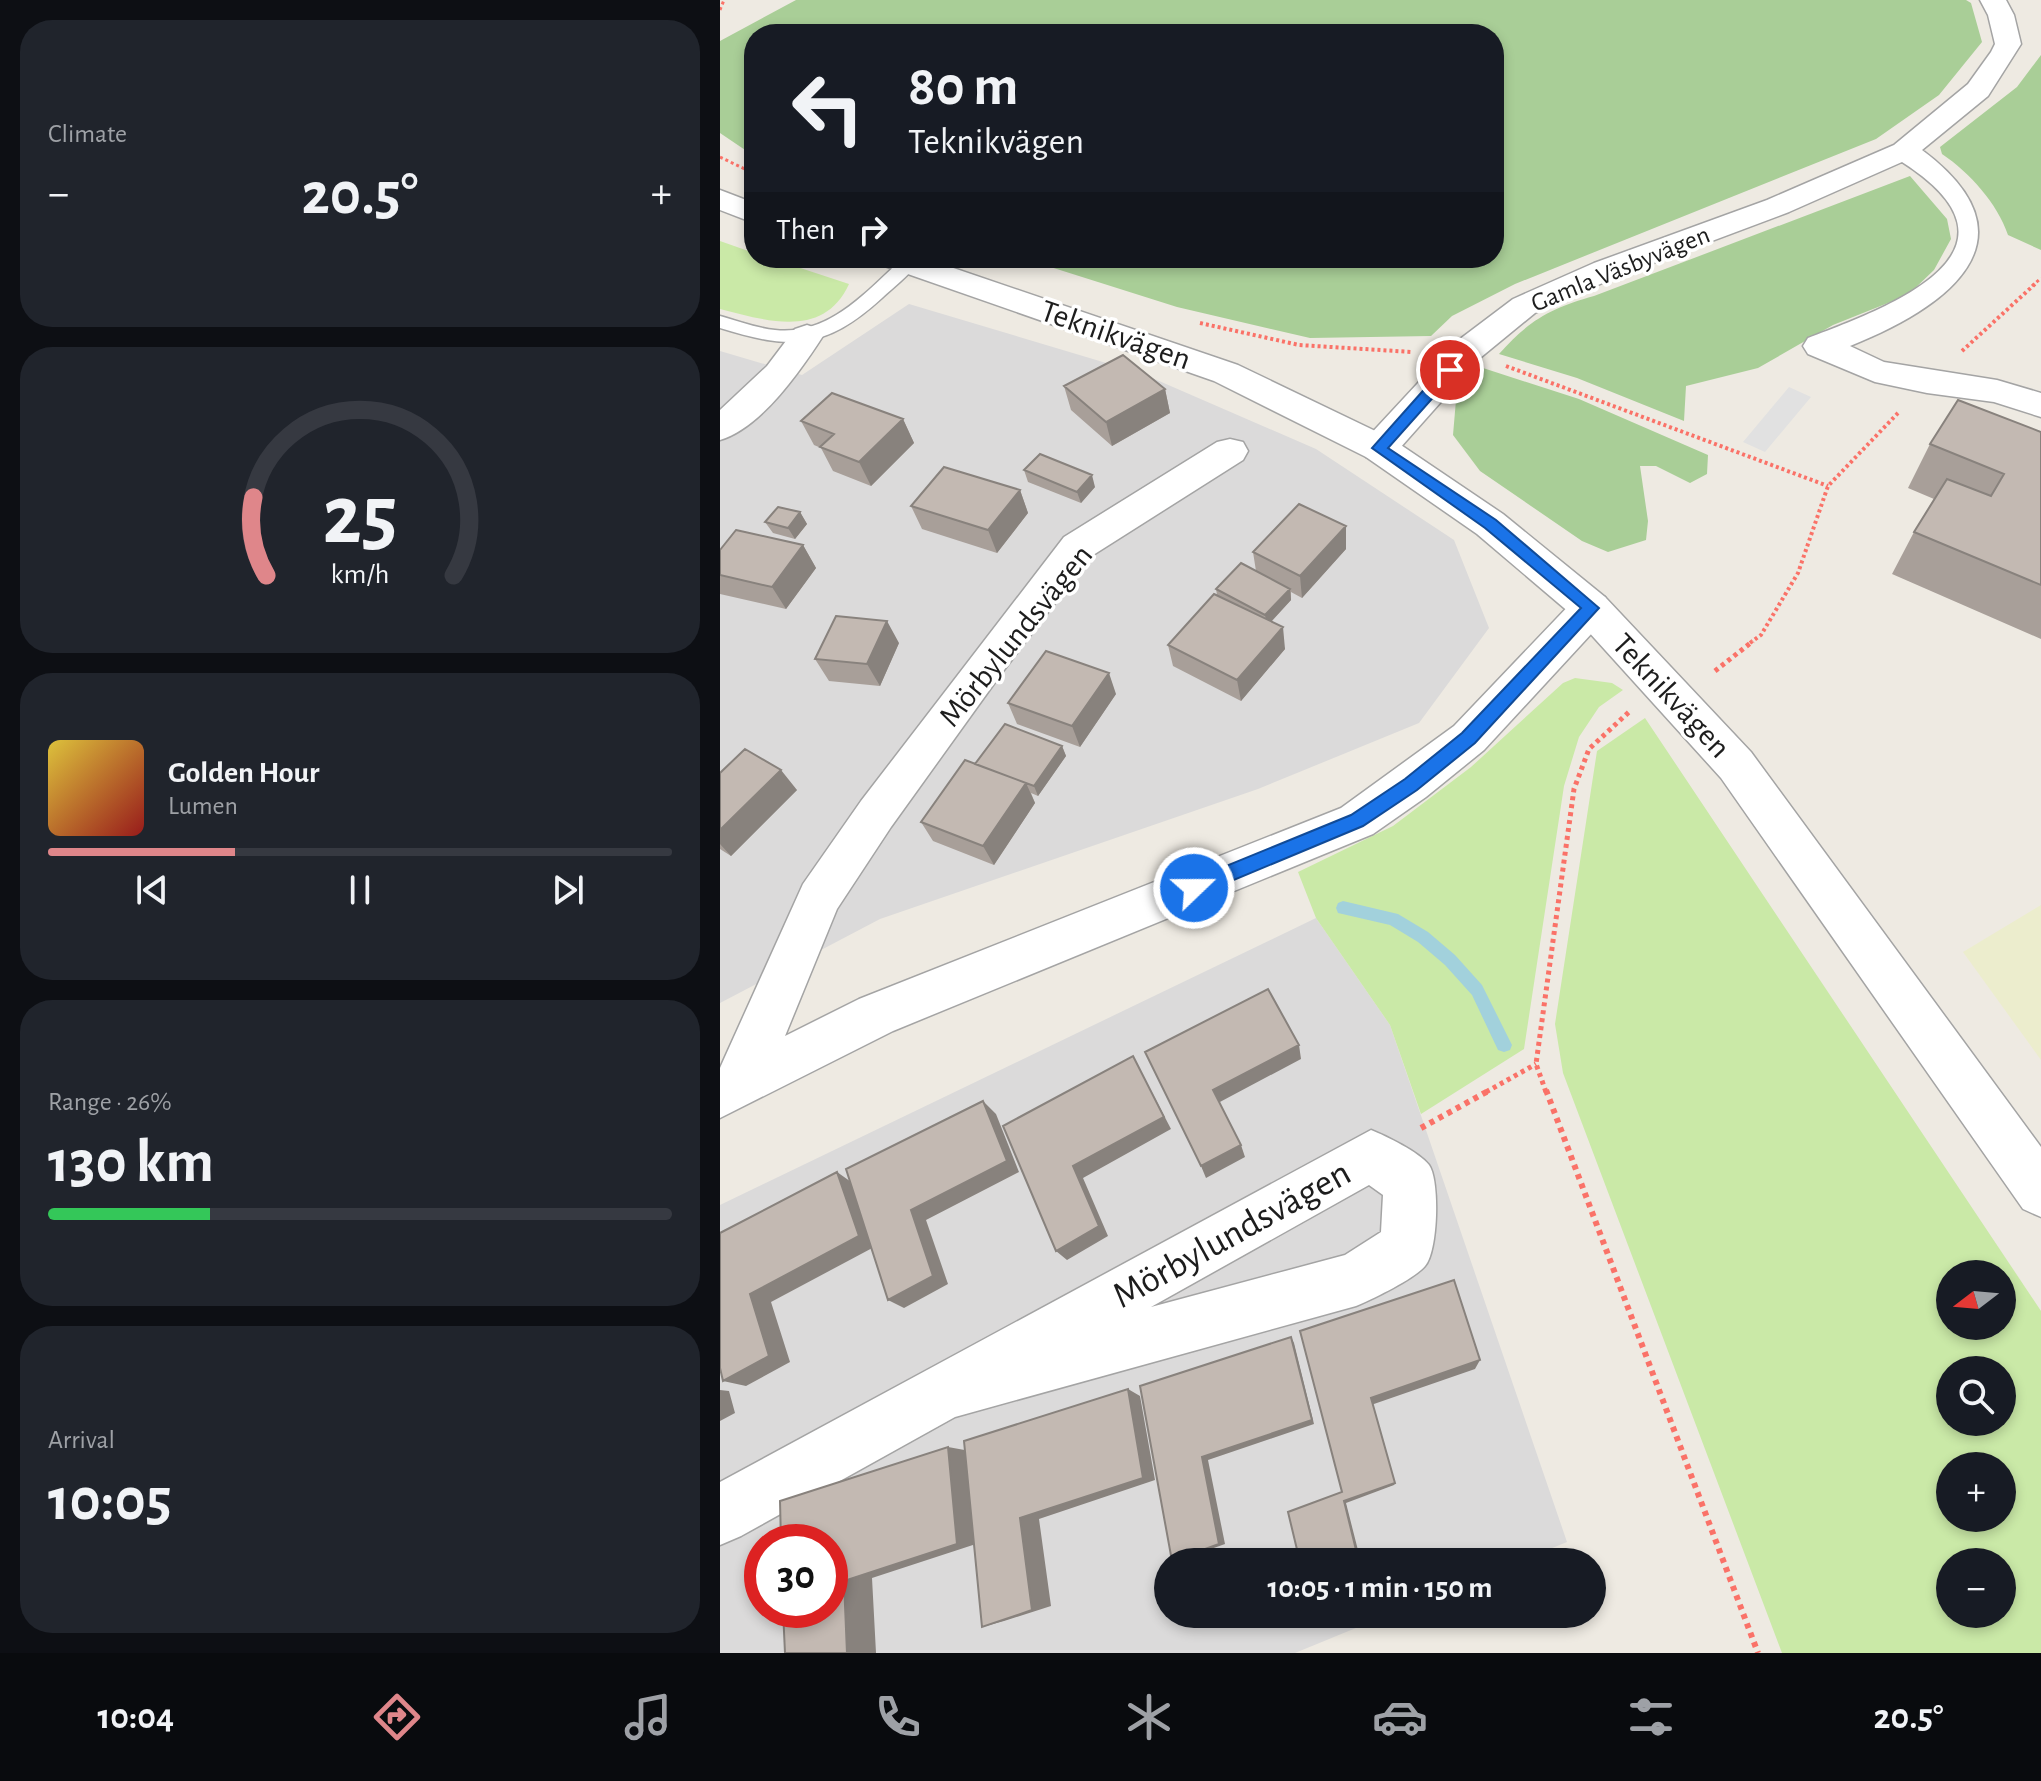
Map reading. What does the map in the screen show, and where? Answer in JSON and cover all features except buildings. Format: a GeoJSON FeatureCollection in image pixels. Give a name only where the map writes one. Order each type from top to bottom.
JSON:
{"type":"FeatureCollection","features":[{"type":"Feature","properties":{"kind":"street","name":"Gamla Väsbyvägen"},"geometry":{"type":"LineString","coordinates":[[1379,448],[1468,350],[1524,306],[1605,270],[1778,206],[1904,151],[1978,90],[2004,53],[2008,44],[2001,15],[1993,0]]}},
{"type":"Feature","properties":{"kind":"street"},"geometry":{"type":"LineString","coordinates":[[1904,151],[1945,179],[1966,201],[1979,228],[1972,260],[1949,288],[1906,311],[1820,346],[1875,371],[1927,382],[1997,391],[2041,405]]}},
{"type":"Feature","properties":{"kind":"street"},"geometry":{"type":"LineString","coordinates":[[720,199],[744,210]]}},
{"type":"Feature","properties":{"kind":"street","name":"Teknikvägen"},"geometry":{"type":"LineString","coordinates":[[924,268],[1199,362],[1379,448],[1490,524],[1591,608],[1736,765],[2041,1191]]}},
{"type":"Feature","properties":{"kind":"street"},"geometry":{"type":"LineString","coordinates":[[720,428],[742,412],[794,358],[807,336]]}},
{"type":"Feature","properties":{"kind":"street","name":"Mörbylundsvägen"},"geometry":{"type":"LineString","coordinates":[[731,1087],[819,898],[876,814],[1077,547],[1230,451]]}},
{"type":"Feature","properties":{"kind":"street","name":"Mörbylundsvägen"},"geometry":{"type":"LineString","coordinates":[[731,1087],[876,1015],[1357,821],[1411,784],[1469,738],[1591,608]]}},
{"type":"Feature","properties":{"kind":"street","name":"Mörbylundsvägen"},"geometry":{"type":"LineString","coordinates":[[720,1515],[1371,1156],[1410,1182],[1407,1247],[1356,1279],[945,1391]]}},
{"type":"Feature","properties":{"kind":"lane"},"geometry":{"type":"LineString","coordinates":[[720,322],[779,338],[818,334],[845,321],[894,268]]}},
{"type":"Feature","properties":{"kind":"path"},"geometry":{"type":"LineString","coordinates":[[720,10],[724,0]]}},
{"type":"Feature","properties":{"kind":"path"},"geometry":{"type":"LineString","coordinates":[[720,157],[744,168]]}},
{"type":"Feature","properties":{"kind":"path"},"geometry":{"type":"LineString","coordinates":[[1715,671],[1761,635],[1798,573],[1828,486],[1927,382],[2041,278]]}},
{"type":"Feature","properties":{"kind":"path"},"geometry":{"type":"LineString","coordinates":[[1199,323],[1299,345],[1425,353]]}},
{"type":"Feature","properties":{"kind":"path"},"geometry":{"type":"LineString","coordinates":[[1498,364],[1519,369],[1828,486]]}},
{"type":"Feature","properties":{"kind":"path"},"geometry":{"type":"LineString","coordinates":[[1630,710],[1589,749],[1574,789],[1536,1064],[1758,1653]]}},
{"type":"Feature","properties":{"kind":"path"},"geometry":{"type":"LineString","coordinates":[[1371,1156],[1536,1064]]}},
{"type":"Feature","properties":{"kind":"shaded area"},"geometry":{"type":"Polygon","coordinates":[[[909,304],[1143,374],[1316,449],[1454,540],[1489,628],[1419,723],[1258,789],[880,919],[720,1003],[720,351],[802,375],[909,304]]]}},
{"type":"Feature","properties":{"kind":"shaded area"},"geometry":{"type":"Polygon","coordinates":[[[1789,387],[1811,397],[1765,452],[1743,442],[1789,387]]]}},
{"type":"Feature","properties":{"kind":"shaded area"},"geometry":{"type":"Polygon","coordinates":[[[1316,918],[1390,1025],[1567,1542],[1552,1548],[1154,1548],[1154,1628],[1356,1628],[1295,1653],[720,1653],[720,1205],[1316,918]]]}},
{"type":"Feature","properties":{"kind":"green space"},"geometry":{"type":"Polygon","coordinates":[[[796,0],[1966,0],[1971,3],[1982,42],[1939,95],[1876,139],[1515,284],[1452,316],[1431,336],[1310,338],[1177,307],[1054,268],[1504,268],[1504,24],[752,24],[796,0]]]}},
{"type":"Feature","properties":{"kind":"green space"},"geometry":{"type":"Polygon","coordinates":[[[744,28],[744,149],[720,133],[720,41],[744,28]]]}},
{"type":"Feature","properties":{"kind":"green space"},"geometry":{"type":"Polygon","coordinates":[[[2041,55],[2041,250],[2008,235],[1990,200],[1963,170],[1942,154],[1940,147],[2017,87],[2041,55]]]}},
{"type":"Feature","properties":{"kind":"green space"},"geometry":{"type":"Polygon","coordinates":[[[1910,176],[1947,219],[1951,239],[1934,270],[1908,295],[1833,325],[1758,368],[1686,386],[1684,421],[1577,378],[1499,354],[1520,332],[1565,305],[1910,176]]]}},
{"type":"Feature","properties":{"kind":"green space"},"geometry":{"type":"Polygon","coordinates":[[[720,241],[744,249],[744,268],[800,268],[849,284],[825,313],[810,319],[775,321],[720,309],[720,241]]]}},
{"type":"Feature","properties":{"kind":"green space"},"geometry":{"type":"Polygon","coordinates":[[[1483,368],[1579,399],[1708,455],[1707,474],[1690,483],[1656,466],[1640,466],[1648,521],[1646,540],[1608,552],[1582,541],[1480,471],[1453,435],[1456,400],[1483,368]]]}},
{"type":"Feature","properties":{"kind":"green space"},"geometry":{"type":"Polygon","coordinates":[[[1575,678],[1612,683],[1623,690],[1599,707],[1579,737],[1564,786],[1524,1049],[1421,1114],[1390,1025],[1316,918],[1298,872],[1393,826],[1471,767],[1563,683],[1575,678]]]}},
{"type":"Feature","properties":{"kind":"green space"},"geometry":{"type":"Polygon","coordinates":[[[1645,718],[2007,1260],[1936,1260],[1936,1340],[2016,1340],[2016,1274],[2041,1311],[2041,1653],[1782,1653],[1563,1073],[1555,1024],[1597,751],[1645,718]]]}},
{"type":"Feature","properties":{"kind":"green space"},"geometry":{"type":"Polygon","coordinates":[[[2041,905],[2041,1060],[1963,952],[2041,905]]]}},
{"type":"Feature","properties":{"kind":"waterway"},"geometry":{"type":"LineString","coordinates":[[1343,908],[1393,919],[1423,937],[1450,960],[1477,990],[1504,1045]]}},
{"type":"Feature","properties":{"kind":"route"},"geometry":{"type":"LineString","coordinates":[[1194,888],[1357,821],[1411,784],[1469,738],[1591,608],[1490,524],[1379,448],[1450,370]]}}]}
